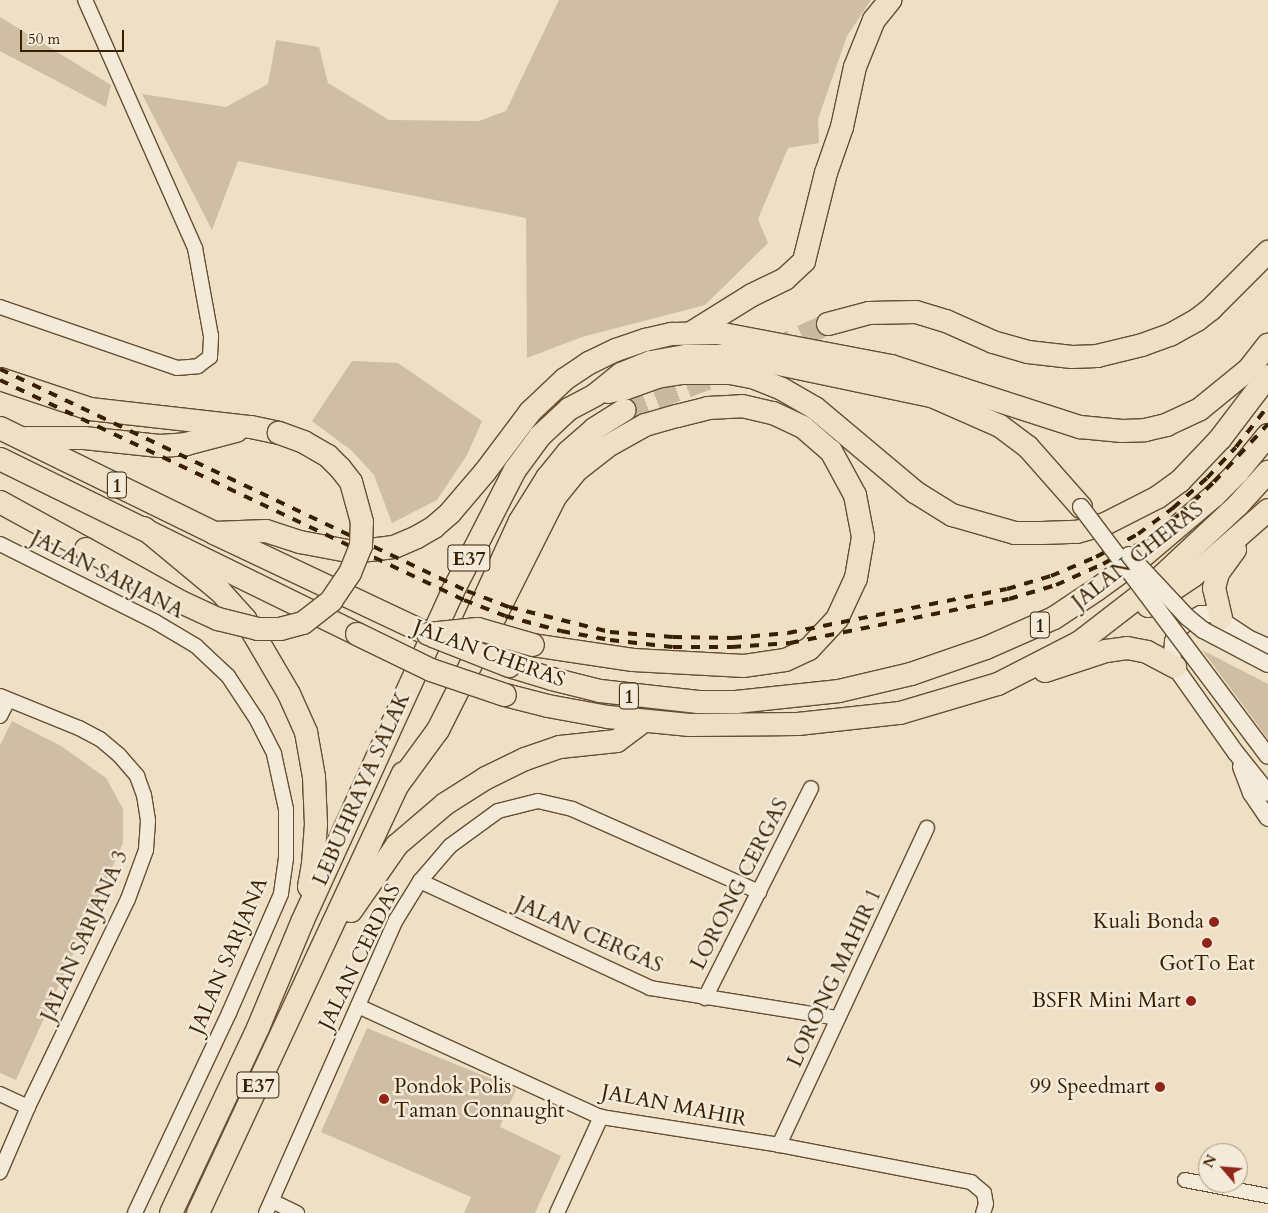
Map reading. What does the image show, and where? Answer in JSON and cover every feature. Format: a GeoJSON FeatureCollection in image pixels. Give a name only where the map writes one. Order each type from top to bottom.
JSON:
{"type":"FeatureCollection","features":[{"type":"Feature","properties":{"kind":"highway"},"geometry":{"type":"LineString","coordinates":[[693,332],[752,296],[785,279],[804,261],[826,173],[842,127],[855,67],[874,20],[890,0]]}},
{"type":"Feature","properties":{"kind":"highway"},"geometry":{"type":"LineString","coordinates":[[828,324],[869,313],[916,312],[946,321],[993,342],[1028,352],[1072,357],[1097,356],[1142,345],[1170,335],[1197,320],[1212,309],[1268,252]]}},
{"type":"Feature","properties":{"kind":"highway"},"geometry":{"type":"LineString","coordinates":[[214,533],[266,531],[300,542],[353,552],[375,550],[402,544],[434,527],[450,513],[485,472],[530,412],[565,379],[589,363],[616,350],[645,340],[693,332],[718,333],[820,354],[891,366],[930,377],[1080,427],[1130,431],[1166,425],[1200,409],[1249,369],[1268,345]]}},
{"type":"Feature","properties":{"kind":"highway"},"geometry":{"type":"LineString","coordinates":[[820,354],[940,398],[1000,426],[1028,447],[1081,507]]}},
{"type":"Feature","properties":{"kind":"highway"},"geometry":{"type":"LineString","coordinates":[[595,395],[621,374],[651,362],[686,356],[723,356],[774,363],[940,398]]}},
{"type":"Feature","properties":{"kind":"highway"},"geometry":{"type":"LineString","coordinates":[[595,395],[627,388],[657,377],[683,373],[730,373],[755,378],[782,389],[815,408],[915,492],[952,515],[1015,533],[1050,533],[1077,532],[1105,524],[1158,497],[1180,481],[1220,439],[1268,376]]}},
{"type":"Feature","properties":{"kind":"highway"},"geometry":{"type":"LineString","coordinates":[[0,379],[90,409],[251,427],[279,433],[304,442],[328,456],[351,482],[362,522],[361,546],[350,573],[331,601],[303,623],[280,629],[258,629],[218,618],[181,602],[0,502]]}},
{"type":"Feature","properties":{"kind":"highway","name":"LEBUHRAYA SALAK"},"geometry":{"type":"LineString","coordinates":[[171,1213],[258,1028],[303,920],[453,592],[515,470],[540,436],[569,409],[595,395]]}},
{"type":"Feature","properties":{"kind":"highway"},"geometry":{"type":"LineString","coordinates":[[397,786],[438,730],[555,497],[577,470],[606,447],[645,425],[708,408],[742,406],[773,413],[804,427],[831,451],[854,495],[863,537],[856,578],[837,618],[809,649],[785,660],[744,666],[633,660],[533,645],[478,630],[428,634]]}},
{"type":"Feature","properties":{"kind":"highway","name":"LEBUHRAYA SALAK"},"geometry":{"type":"LineString","coordinates":[[198,1213],[520,521],[548,478],[568,452],[594,429],[625,410]]}},
{"type":"Feature","properties":{"kind":"highway"},"geometry":{"type":"LineString","coordinates":[[21,438],[84,438],[160,446],[186,444],[251,427]]}},
{"type":"Feature","properties":{"kind":"highway","name":"JALAN CHERAS"},"geometry":{"type":"LineString","coordinates":[[0,428],[214,533],[428,634],[509,666],[552,680],[600,691],[698,702],[736,702],[839,691],[911,674],[986,648],[1054,618],[1143,556],[1214,496],[1237,473],[1268,434]]}},
{"type":"Feature","properties":{"kind":"highway","name":"JALAN CHERAS"},"geometry":{"type":"LineString","coordinates":[[0,459],[431,670],[505,695],[548,706],[642,722],[690,725],[798,724],[900,713],[998,684],[1080,642],[1146,591],[1212,530],[1268,472]]}},
{"type":"Feature","properties":{"kind":"highway"},"geometry":{"type":"LineString","coordinates":[[1080,642],[1112,630],[1193,576],[1264,514]]}},
{"type":"Feature","properties":{"kind":"highway"},"geometry":{"type":"LineString","coordinates":[[1220,618],[1214,588],[1218,574],[1264,514]]}},
{"type":"Feature","properties":{"kind":"highway"},"geometry":{"type":"LineString","coordinates":[[144,528],[220,591],[246,619],[270,658],[306,732],[314,777],[316,824],[313,864],[303,920]]}},
{"type":"Feature","properties":{"kind":"highway"},"geometry":{"type":"LineString","coordinates":[[998,684],[1106,652],[1127,648],[1147,652],[1175,667]]}},
{"type":"Feature","properties":{"kind":"highway"},"geometry":{"type":"LineString","coordinates":[[318,957],[397,845],[445,804],[486,778],[525,759],[560,747],[617,741],[642,722]]}},
{"type":"Feature","properties":{"kind":"street"},"geometry":{"type":"LineString","coordinates":[[0,307],[177,368],[198,366],[210,357],[211,336],[196,248],[85,0]]}},
{"type":"Feature","properties":{"kind":"street"},"geometry":{"type":"LineString","coordinates":[[1081,507],[1187,617],[1220,640],[1268,664]]}},
{"type":"Feature","properties":{"kind":"street"},"geometry":{"type":"LineString","coordinates":[[1081,507],[1268,756]]}},
{"type":"Feature","properties":{"kind":"street","name":"JALAN SARJANA"},"geometry":{"type":"LineString","coordinates":[[0,544],[168,629],[202,652],[228,676],[257,720],[274,754],[286,809],[286,858],[281,894],[230,1013],[135,1213]]}},
{"type":"Feature","properties":{"kind":"street"},"geometry":{"type":"LineString","coordinates":[[1268,647],[1248,638],[1212,614],[1201,614],[1189,620],[1179,629],[1173,648],[1175,667],[1236,753],[1268,793]]}},
{"type":"Feature","properties":{"kind":"street"},"geometry":{"type":"LineString","coordinates":[[0,716],[4,698]]}},
{"type":"Feature","properties":{"kind":"street","name":"JALAN SARJANA 3"},"geometry":{"type":"LineString","coordinates":[[0,1172],[28,1107],[128,899],[146,850],[148,821],[144,795],[137,776],[119,755],[100,739],[79,728],[4,698]]}},
{"type":"Feature","properties":{"kind":"street"},"geometry":{"type":"LineString","coordinates":[[1236,753],[1251,793],[1268,818]]}},
{"type":"Feature","properties":{"kind":"street","name":"LORONG CERGAS"},"geometry":{"type":"LineString","coordinates":[[705,998],[811,788]]}},
{"type":"Feature","properties":{"kind":"street","name":"JALAN CERDAS"},"geometry":{"type":"LineString","coordinates":[[269,1207],[396,920],[420,881],[450,846],[498,811],[538,801],[572,809],[759,892]]}},
{"type":"Feature","properties":{"kind":"street","name":"LORONG MAHIR 1"},"geometry":{"type":"LineString","coordinates":[[779,1145],[927,828]]}},
{"type":"Feature","properties":{"kind":"street","name":"JALAN CERGAS"},"geometry":{"type":"LineString","coordinates":[[420,881],[650,988],[838,1018]]}},
{"type":"Feature","properties":{"kind":"street","name":"JALAN MAHIR"},"geometry":{"type":"LineString","coordinates":[[358,1006],[600,1117],[779,1145],[971,1182],[984,1193],[986,1204],[983,1213]]}},
{"type":"Feature","properties":{"kind":"street"},"geometry":{"type":"LineString","coordinates":[[0,1094],[28,1107]]}},
{"type":"Feature","properties":{"kind":"street"},"geometry":{"type":"LineString","coordinates":[[557,1213],[600,1117]]}},
{"type":"Feature","properties":{"kind":"street"},"geometry":{"type":"LineString","coordinates":[[1185,1180],[1268,1196]]}},
{"type":"Feature","properties":{"kind":"street"},"geometry":{"type":"LineString","coordinates":[[269,1207],[297,1213]]}},
{"type":"Feature","properties":{"kind":"shaded area"},"geometry":{"type":"Polygon","coordinates":[[[559,0],[871,0],[847,36],[818,119],[819,143],[788,148],[758,219],[768,243],[705,305],[582,337],[527,358],[526,218],[238,161],[212,230],[142,94],[226,107],[268,84],[276,40],[319,47],[328,83],[389,120],[479,121],[506,111],[559,0]]]}},
{"type":"Feature","properties":{"kind":"shaded area"},"geometry":{"type":"Polygon","coordinates":[[[0,17],[111,85],[106,107],[0,51],[0,17]]]}},
{"type":"Feature","properties":{"kind":"shaded area"},"geometry":{"type":"Polygon","coordinates":[[[352,361],[398,363],[482,421],[467,455],[437,500],[392,523],[374,475],[352,451],[312,421],[352,361]]]}},
{"type":"Feature","properties":{"kind":"shaded area"},"geometry":{"type":"Polygon","coordinates":[[[1202,650],[1268,684],[1268,739],[1202,650]]]}},
{"type":"Feature","properties":{"kind":"shaded area"},"geometry":{"type":"Polygon","coordinates":[[[12,721],[61,746],[106,778],[123,809],[123,843],[16,1080],[0,1073],[0,745],[12,721]]]}},
{"type":"Feature","properties":{"kind":"shaded area"},"geometry":{"type":"Polygon","coordinates":[[[367,1028],[516,1089],[500,1127],[561,1156],[535,1213],[464,1213],[471,1197],[321,1132],[367,1028]]]}},
{"type":"Feature","properties":{"kind":"tunnel"},"geometry":{"type":"LineString","coordinates":[[772,350],[828,324]]}},
{"type":"Feature","properties":{"kind":"tunnel"},"geometry":{"type":"LineString","coordinates":[[625,410],[723,373]]}},
{"type":"Feature","properties":{"kind":"railway"},"geometry":{"type":"LineString","coordinates":[[0,369],[467,591],[509,607],[610,632],[673,637],[733,638],[788,633],[1007,589],[1051,576],[1096,557],[1138,534],[1173,508],[1207,478],[1236,447],[1268,406]]}},
{"type":"Feature","properties":{"kind":"railway"},"geometry":{"type":"LineString","coordinates":[[0,380],[464,600],[505,616],[561,631],[610,640],[673,647],[732,647],[790,643],[1009,599],[1056,585],[1103,564],[1145,540],[1180,514],[1214,482],[1268,424]]}},
{"type":"Feature","properties":{"kind":"place","name":"Kuali Bonda"},"geometry":{"type":"Point","coordinates":[1214,922]}},
{"type":"Feature","properties":{"kind":"place","name":"GotTo Eat"},"geometry":{"type":"Point","coordinates":[1207,943]}},
{"type":"Feature","properties":{"kind":"place","name":"BSFR Mini Mart"},"geometry":{"type":"Point","coordinates":[1191,1001]}},
{"type":"Feature","properties":{"kind":"place","name":"99 Speedmart"},"geometry":{"type":"Point","coordinates":[1160,1087]}},
{"type":"Feature","properties":{"kind":"place","name":"Pondok Polis Taman Connaught"},"geometry":{"type":"Point","coordinates":[384,1099]}}]}
